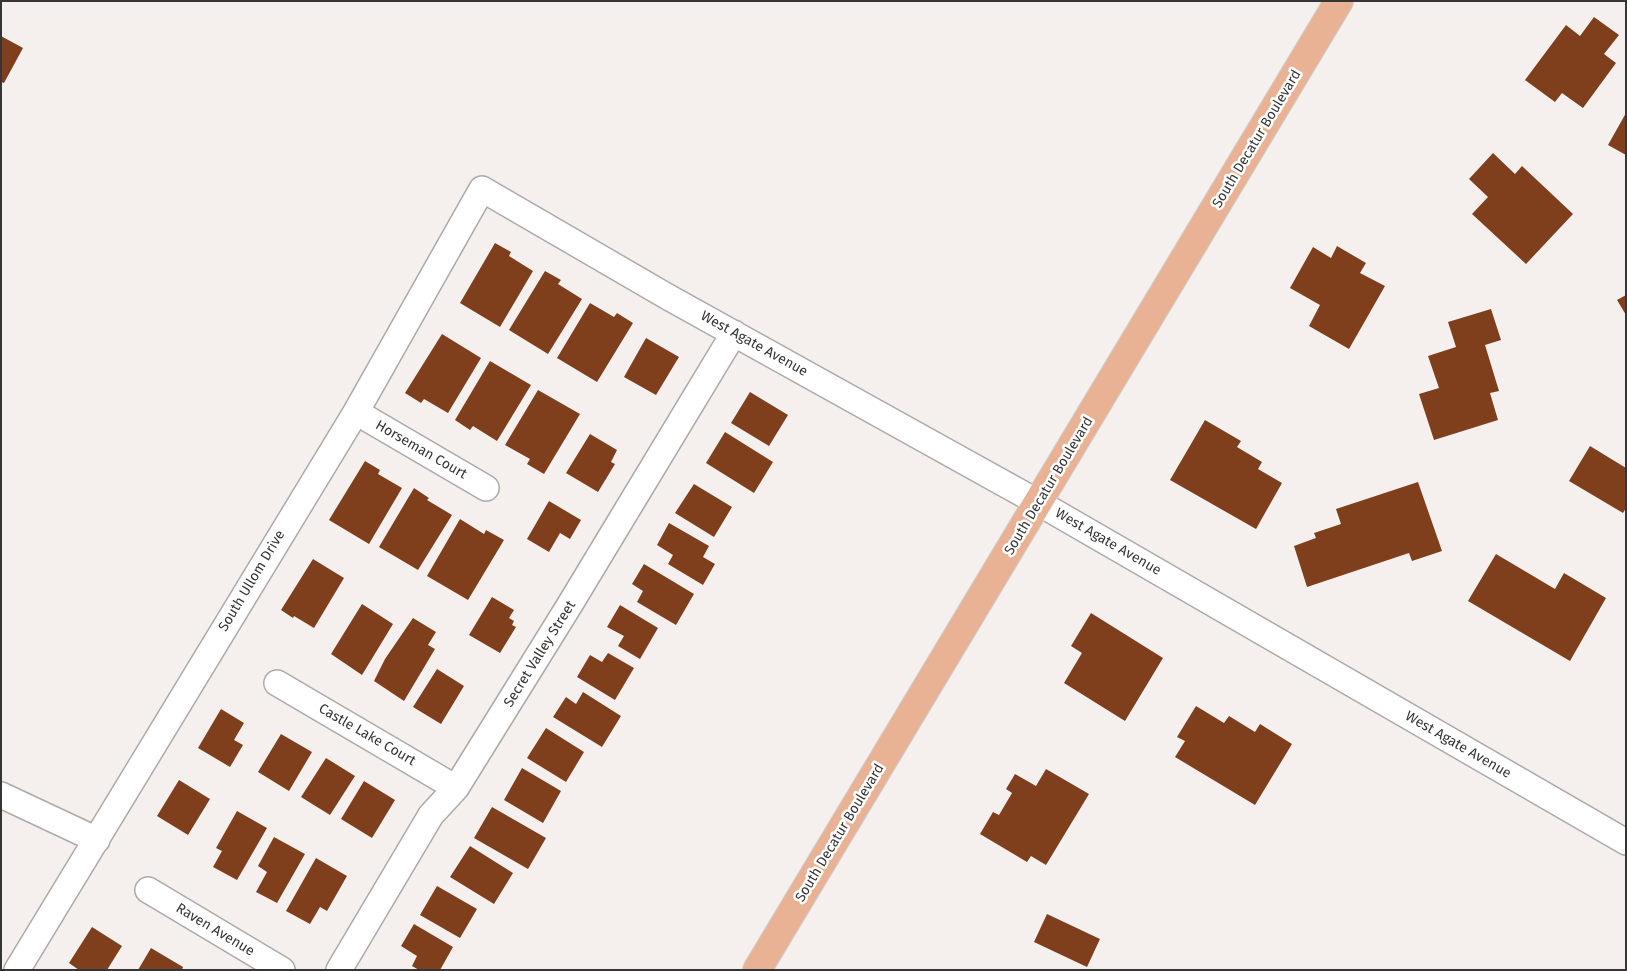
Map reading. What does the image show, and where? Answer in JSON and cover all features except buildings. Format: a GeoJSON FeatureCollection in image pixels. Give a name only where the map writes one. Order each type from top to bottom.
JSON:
{"type":"FeatureCollection","features":[{"type":"Feature","properties":{"kind":"main road","name":"South Decatur Boulevard"},"geometry":{"type":"LineString","coordinates":[[758,970],[1340,1]]}},
{"type":"Feature","properties":{"kind":"street","name":"West Agate Avenue"},"geometry":{"type":"LineString","coordinates":[[482,190],[668,297],[1039,503],[1626,842]]}},
{"type":"Feature","properties":{"kind":"street","name":"South Ullom Drive"},"geometry":{"type":"LineString","coordinates":[[17,970],[356,412],[482,190]]}},
{"type":"Feature","properties":{"kind":"street","name":"Secret Valley Street"},"geometry":{"type":"LineString","coordinates":[[339,970],[431,815],[456,788],[569,606],[734,333]]}},
{"type":"Feature","properties":{"kind":"street","name":"Horseman Court"},"geometry":{"type":"LineString","coordinates":[[356,412],[486,488]]}},
{"type":"Feature","properties":{"kind":"street","name":"Castle Lake Court"},"geometry":{"type":"LineString","coordinates":[[277,683],[456,788]]}},
{"type":"Feature","properties":{"kind":"street"},"geometry":{"type":"LineString","coordinates":[[1,795],[97,840]]}},
{"type":"Feature","properties":{"kind":"street","name":"Raven Avenue"},"geometry":{"type":"LineString","coordinates":[[148,890],[282,970]]}}]}
